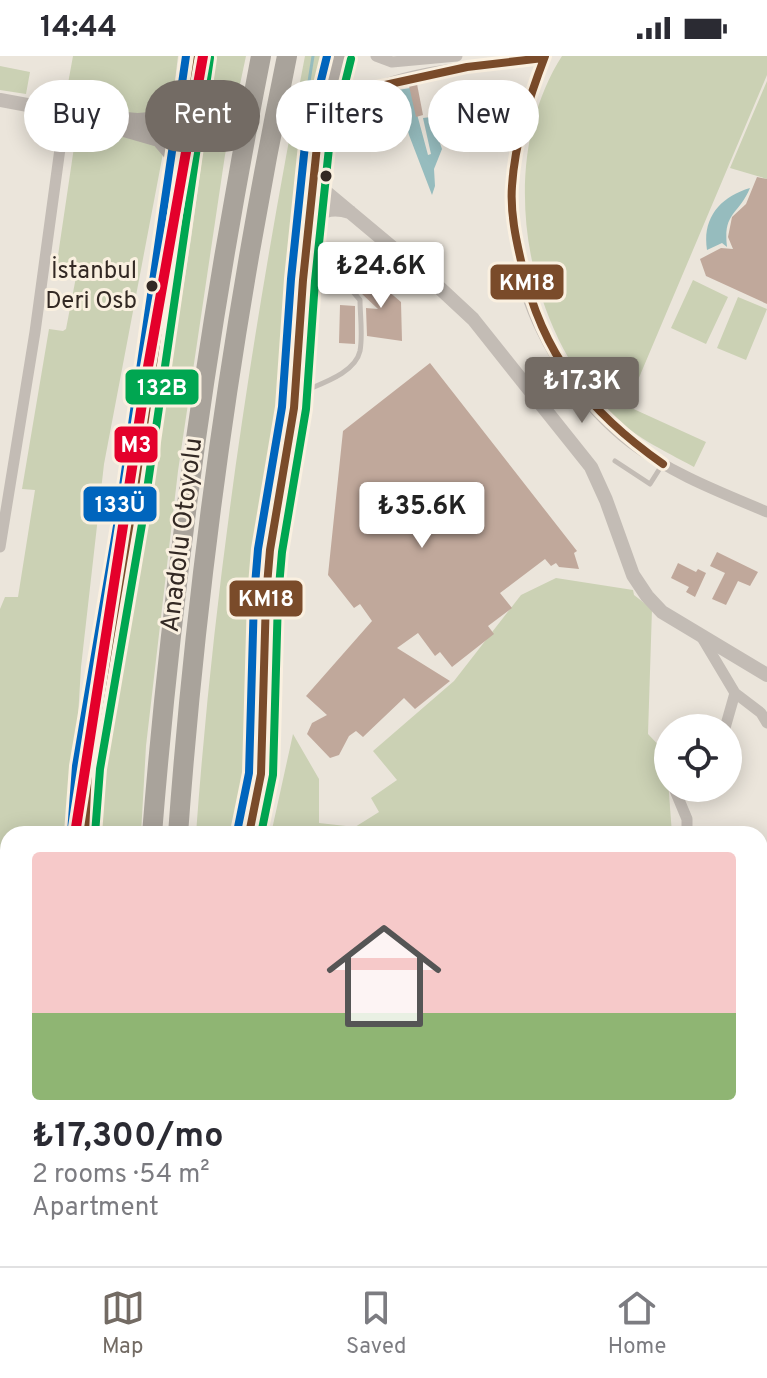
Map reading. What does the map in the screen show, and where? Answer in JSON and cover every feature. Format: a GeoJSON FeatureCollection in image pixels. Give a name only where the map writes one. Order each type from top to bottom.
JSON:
{"type":"FeatureCollection","features":[{"type":"Feature","properties":{"kind":"highway","name":"Anadolu Otoyolu"},"geometry":{"type":"LineString","coordinates":[[153,826],[173,611],[199,405],[225,243],[261,56]]}},
{"type":"Feature","properties":{"kind":"highway","name":"Anadolu Otoyolu"},"geometry":{"type":"LineString","coordinates":[[179,826],[202,580],[225,405],[265,164],[287,56]]}},
{"type":"Feature","properties":{"kind":"main road"},"geometry":{"type":"LineString","coordinates":[[84,826],[88,768],[130,522],[198,56]]}},
{"type":"Feature","properties":{"kind":"main road"},"geometry":{"type":"LineString","coordinates":[[333,80],[339,56]]}},
{"type":"Feature","properties":{"kind":"main road"},"geometry":{"type":"LineString","coordinates":[[129,120],[156,119],[175,109],[184,99],[194,78]]}},
{"type":"Feature","properties":{"kind":"main road"},"geometry":{"type":"LineString","coordinates":[[129,130],[159,139],[171,153],[179,190]]}},
{"type":"Feature","properties":{"kind":"main road"},"geometry":{"type":"LineString","coordinates":[[251,826],[261,774],[270,550],[295,395],[316,152]]}},
{"type":"Feature","properties":{"kind":"street"},"geometry":{"type":"LineString","coordinates":[[376,56],[398,62],[457,56]]}},
{"type":"Feature","properties":{"kind":"street"},"geometry":{"type":"LineString","coordinates":[[399,80],[544,57],[519,145],[512,188],[513,223],[525,288],[542,333],[582,394],[606,422],[632,444],[663,464],[722,494],[767,512]]}},
{"type":"Feature","properties":{"kind":"street"},"geometry":{"type":"LineString","coordinates":[[0,100],[24,104]]}},
{"type":"Feature","properties":{"kind":"street"},"geometry":{"type":"LineString","coordinates":[[0,547],[5,475],[35,332],[60,152]]}},
{"type":"Feature","properties":{"kind":"street"},"geometry":{"type":"LineString","coordinates":[[314,171],[326,192],[473,319],[591,467],[633,575],[647,596],[662,612],[767,675]]}},
{"type":"Feature","properties":{"kind":"street"},"geometry":{"type":"LineString","coordinates":[[307,243],[311,224],[318,215],[339,208],[350,212]]}},
{"type":"Feature","properties":{"kind":"street"},"geometry":{"type":"LineString","coordinates":[[701,635],[735,693],[761,713],[767,723]]}},
{"type":"Feature","properties":{"kind":"street"},"geometry":{"type":"LineString","coordinates":[[729,714],[735,693]]}},
{"type":"Feature","properties":{"kind":"street"},"geometry":{"type":"LineString","coordinates":[[680,802],[687,826]]}},
{"type":"Feature","properties":{"kind":"lane"},"geometry":{"type":"LineString","coordinates":[[295,395],[352,366],[360,352],[360,300],[307,243]]}},
{"type":"Feature","properties":{"kind":"lane"},"geometry":{"type":"LineString","coordinates":[[615,461],[650,484],[663,464]]}},
{"type":"Feature","properties":{"kind":"green space"},"geometry":{"type":"Polygon","coordinates":[[[73,56],[178,56],[175,80],[145,80],[145,152],[163,152],[104,464],[81,667],[71,826],[0,826],[0,609],[5,597],[18,597],[35,490],[22,489],[49,329],[66,329],[76,277],[56,269],[73,152],[129,152],[129,80],[69,80],[73,56]]]}},
{"type":"Feature","properties":{"kind":"green space"},"geometry":{"type":"Polygon","coordinates":[[[216,56],[246,56],[241,80],[213,80],[216,56]]]}},
{"type":"Feature","properties":{"kind":"green space"},"geometry":{"type":"Polygon","coordinates":[[[305,56],[328,56],[322,80],[301,80],[305,56]]]}},
{"type":"Feature","properties":{"kind":"green space"},"geometry":{"type":"Polygon","coordinates":[[[562,56],[767,56],[767,75],[627,406],[706,442],[694,467],[637,435],[607,410],[578,374],[556,333],[539,287],[528,240],[525,191],[528,152],[539,152],[541,98],[562,56]]]}},
{"type":"Feature","properties":{"kind":"green space"},"geometry":{"type":"Polygon","coordinates":[[[0,66],[30,72],[29,80],[24,80],[24,94],[0,90],[0,66]]]}},
{"type":"Feature","properties":{"kind":"green space"},"geometry":{"type":"Polygon","coordinates":[[[767,81],[767,179],[730,168],[767,81]]]}},
{"type":"Feature","properties":{"kind":"green space"},"geometry":{"type":"Polygon","coordinates":[[[203,152],[226,152],[178,471],[146,746],[141,826],[99,826],[109,717],[140,558],[203,152]]]}},
{"type":"Feature","properties":{"kind":"green space"},"geometry":{"type":"Polygon","coordinates":[[[288,152],[305,152],[293,258],[281,435],[260,547],[245,793],[239,826],[197,826],[214,638],[254,346],[288,152]]]}},
{"type":"Feature","properties":{"kind":"green space"},"geometry":{"type":"Polygon","coordinates":[[[693,280],[728,297],[706,344],[671,328],[693,280]]]}},
{"type":"Feature","properties":{"kind":"green space"},"geometry":{"type":"Polygon","coordinates":[[[738,297],[767,309],[746,360],[717,348],[738,297]]]}},
{"type":"Feature","properties":{"kind":"green space"},"geometry":{"type":"Polygon","coordinates":[[[556,578],[633,590],[634,595],[652,609],[648,734],[654,740],[654,802],[670,802],[671,826],[357,826],[379,812],[371,798],[397,780],[373,751],[454,681],[521,595],[556,578]]]}},
{"type":"Feature","properties":{"kind":"green space"},"geometry":{"type":"Polygon","coordinates":[[[293,734],[319,779],[319,823],[346,826],[273,826],[293,734]]]}},
{"type":"Feature","properties":{"kind":"water"},"geometry":{"type":"Polygon","coordinates":[[[412,95],[428,155],[441,152],[434,169],[432,195],[412,143],[412,95]]]}},
{"type":"Feature","properties":{"kind":"water"},"geometry":{"type":"Polygon","coordinates":[[[428,117],[428,140],[423,118],[428,117]]]}},
{"type":"Feature","properties":{"kind":"water"},"geometry":{"type":"Polygon","coordinates":[[[750,188],[729,220],[727,247],[722,243],[707,250],[707,228],[715,210],[730,197],[750,188]]]}},
{"type":"Feature","properties":{"kind":"building"},"geometry":{"type":"Polygon","coordinates":[[[417,84],[423,115],[416,117],[412,99],[412,85],[417,84]]]}},
{"type":"Feature","properties":{"kind":"building"},"geometry":{"type":"Polygon","coordinates":[[[757,177],[767,179],[767,304],[706,276],[700,259],[721,248],[733,249],[728,237],[732,217],[746,204],[757,177]]]}},
{"type":"Feature","properties":{"kind":"building"},"geometry":{"type":"Polygon","coordinates":[[[360,267],[401,302],[402,341],[367,336],[366,308],[378,309],[361,293],[360,267]]]}},
{"type":"Feature","properties":{"kind":"building"},"geometry":{"type":"Polygon","coordinates":[[[340,305],[355,306],[355,344],[339,343],[340,305]]]}},
{"type":"Feature","properties":{"kind":"building"},"geometry":{"type":"Polygon","coordinates":[[[430,363],[577,551],[574,553],[579,569],[559,567],[556,563],[551,566],[545,559],[500,593],[512,608],[488,626],[494,634],[452,667],[440,652],[435,656],[418,633],[397,648],[450,681],[415,709],[404,698],[363,737],[356,731],[349,736],[339,755],[330,758],[307,734],[312,723],[327,715],[306,696],[372,621],[360,604],[354,608],[328,575],[343,431],[430,363]]]}},
{"type":"Feature","properties":{"kind":"building"},"geometry":{"type":"Polygon","coordinates":[[[717,552],[758,572],[750,586],[738,581],[726,605],[712,599],[725,573],[710,566],[717,552]]]}},
{"type":"Feature","properties":{"kind":"building"},"geometry":{"type":"Polygon","coordinates":[[[678,563],[696,572],[698,569],[706,573],[695,597],[686,592],[689,587],[671,578],[678,563]]]}},
{"type":"Feature","properties":{"kind":"waterway"},"geometry":{"type":"LineString","coordinates":[[309,80],[313,56]]}},
{"type":"Feature","properties":{"kind":"transit line","name":"133Ü"},"geometry":{"type":"LineString","coordinates":[[72,826],[76,766],[118,520],[186,56]]}},
{"type":"Feature","properties":{"kind":"transit line","name":"KM18"},"geometry":{"type":"LineString","coordinates":[[85,826],[88,768],[130,522],[198,56]]}},
{"type":"Feature","properties":{"kind":"transit line","name":"M3"},"geometry":{"type":"LineString","coordinates":[[76,826],[146,378],[203,56]]}},
{"type":"Feature","properties":{"kind":"transit line","name":"133Ü"},"geometry":{"type":"LineString","coordinates":[[238,826],[249,773],[258,549],[282,407],[305,145],[327,56]]}},
{"type":"Feature","properties":{"kind":"transit line","name":"KM18"},"geometry":{"type":"LineString","coordinates":[[545,56],[524,120],[512,186],[516,236],[531,297],[542,327],[572,379],[613,424],[663,464]]}},
{"type":"Feature","properties":{"kind":"transit line","name":"132B"},"geometry":{"type":"LineString","coordinates":[[96,826],[100,769],[142,524],[210,58]]}},
{"type":"Feature","properties":{"kind":"transit line","name":"KM18"},"geometry":{"type":"LineString","coordinates":[[251,826],[261,774],[270,550],[294,408],[317,146],[337,117],[360,96],[376,87],[467,67],[543,58]]}},
{"type":"Feature","properties":{"kind":"transit line","name":"132B"},"geometry":{"type":"LineString","coordinates":[[263,826],[273,775],[282,552],[306,409],[329,148],[351,59]]}},
{"type":"Feature","properties":{"kind":"place","name":"İstanbul Deri Osb"},"geometry":{"type":"Point","coordinates":[152,286]}}]}
